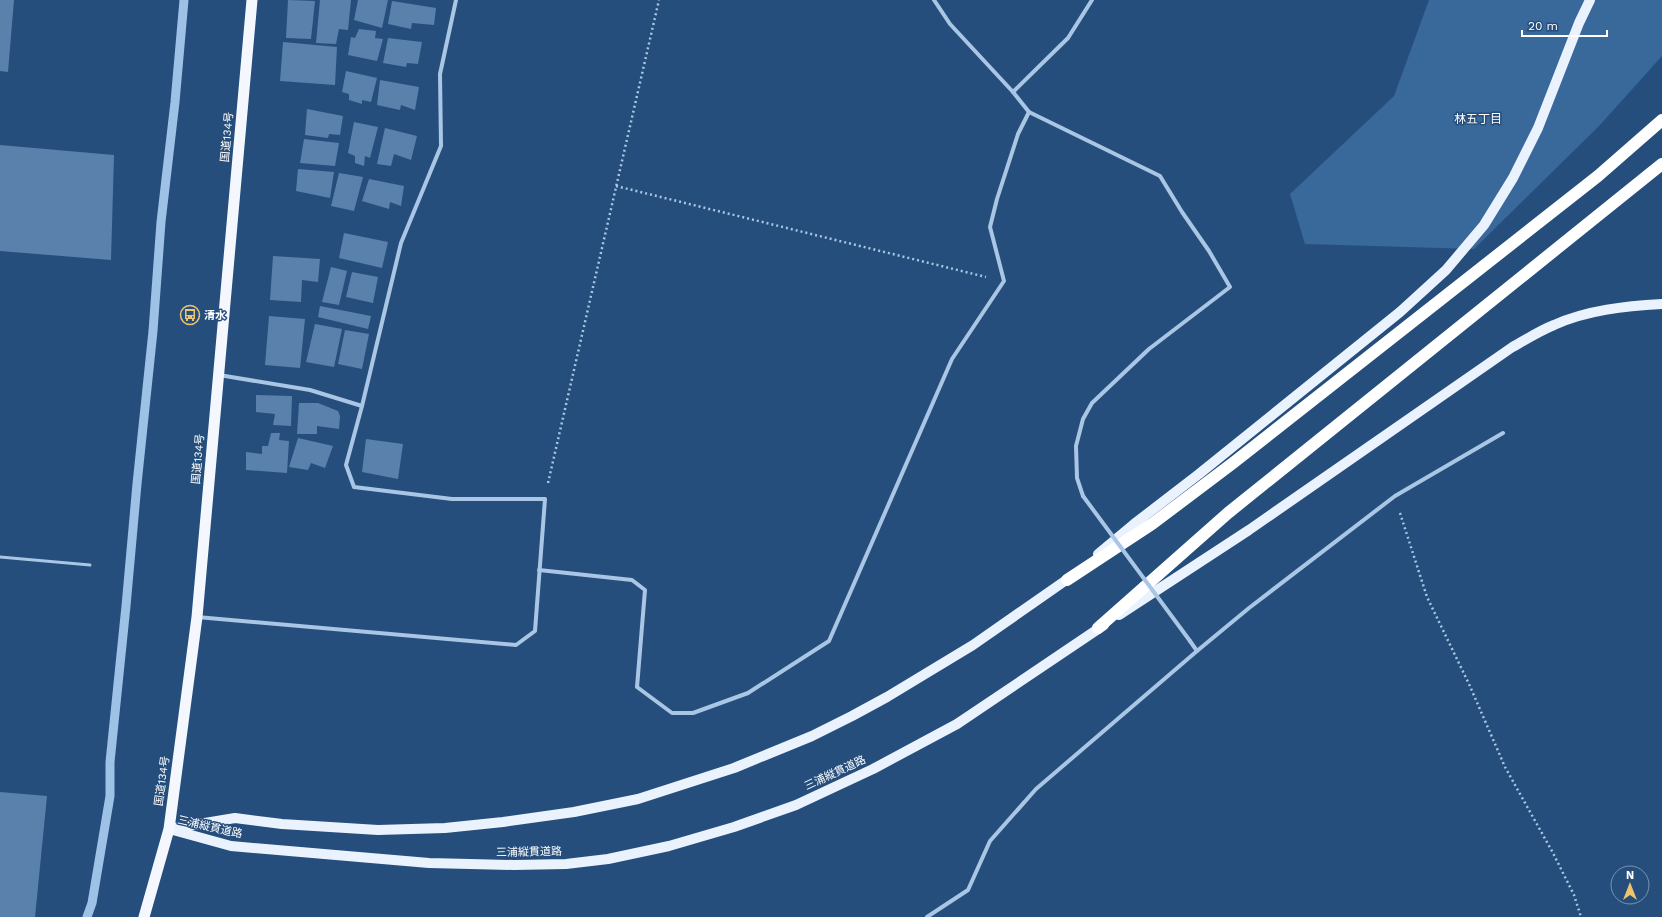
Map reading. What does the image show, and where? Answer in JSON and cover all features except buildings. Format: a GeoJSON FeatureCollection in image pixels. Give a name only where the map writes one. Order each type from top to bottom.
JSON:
{"type":"FeatureCollection","features":[{"type":"Feature","properties":{"kind":"highway","name":"国道134号"},"geometry":{"type":"LineString","coordinates":[[144,917],[169,829],[197,617],[252,0]]}},
{"type":"Feature","properties":{"kind":"highway"},"geometry":{"type":"LineString","coordinates":[[1067,580],[1152,524],[1233,463],[1592,181],[1662,120]]}},
{"type":"Feature","properties":{"kind":"highway"},"geometry":{"type":"LineString","coordinates":[[1098,628],[1228,513],[1662,164]]}},
{"type":"Feature","properties":{"kind":"main road"},"geometry":{"type":"LineString","coordinates":[[1579,23],[1582,0]]}},
{"type":"Feature","properties":{"kind":"main road"},"geometry":{"type":"LineString","coordinates":[[1579,23],[1590,0]]}},
{"type":"Feature","properties":{"kind":"main road","name":"三浦縦貫道路"},"geometry":{"type":"LineString","coordinates":[[169,829],[235,818],[282,824],[378,830],[445,828],[574,812],[638,799],[734,768],[812,736],[887,697],[973,645],[1067,580],[1134,524],[1199,474],[1400,312],[1446,270],[1484,225],[1513,178],[1538,128],[1579,23]]}},
{"type":"Feature","properties":{"kind":"main road","name":"三浦縦貫道路"},"geometry":{"type":"LineString","coordinates":[[169,829],[231,846],[429,863],[514,865],[566,864],[608,859],[670,846],[734,827],[796,805],[873,769],[957,724],[1098,628],[1249,530],[1511,348],[1554,324],[1594,312],[1636,305],[1662,304]]}},
{"type":"Feature","properties":{"kind":"street"},"geometry":{"type":"LineString","coordinates":[[197,617],[516,645],[535,631],[545,499],[452,499],[354,486],[346,465],[362,406],[401,243],[441,146],[440,74],[456,0]]}},
{"type":"Feature","properties":{"kind":"street"},"geometry":{"type":"LineString","coordinates":[[934,0],[950,24],[1013,92],[1029,112],[1160,176],[1182,212],[1209,251],[1230,287],[1149,349],[1092,403],[1083,419],[1076,446],[1077,478],[1084,496],[1197,651]]}},
{"type":"Feature","properties":{"kind":"street"},"geometry":{"type":"LineString","coordinates":[[1013,92],[1068,38],[1092,0]]}},
{"type":"Feature","properties":{"kind":"street"},"geometry":{"type":"LineString","coordinates":[[539,570],[632,580],[645,590],[637,687],[672,713],[693,713],[748,693],[829,641],[952,359],[1004,281],[990,227],[997,199],[1018,134],[1029,112]]}},
{"type":"Feature","properties":{"kind":"street"},"geometry":{"type":"LineString","coordinates":[[218,375],[310,390],[362,406]]}},
{"type":"Feature","properties":{"kind":"street"},"geometry":{"type":"LineString","coordinates":[[927,917],[968,890],[990,841],[1036,789],[1197,651],[1255,604],[1395,496],[1503,433]]}},
{"type":"Feature","properties":{"kind":"lane"},"geometry":{"type":"LineString","coordinates":[[0,557],[90,565]]}},
{"type":"Feature","properties":{"kind":"path"},"geometry":{"type":"LineString","coordinates":[[545,499],[659,0]]}},
{"type":"Feature","properties":{"kind":"path"},"geometry":{"type":"LineString","coordinates":[[616,186],[1004,281]]}},
{"type":"Feature","properties":{"kind":"path"},"geometry":{"type":"LineString","coordinates":[[1395,496],[1428,596],[1470,684],[1504,767],[1553,854],[1574,895],[1582,917]]}},
{"type":"Feature","properties":{"kind":"shaded area"},"geometry":{"type":"Polygon","coordinates":[[[1429,0],[1662,0],[1662,56],[1599,126],[1474,249],[1305,244],[1290,194],[1394,96],[1429,0]]]}},
{"type":"Feature","properties":{"kind":"waterway"},"geometry":{"type":"LineString","coordinates":[[87,917],[92,903],[110,796],[110,762],[153,331],[161,222],[175,102],[184,0]]}},
{"type":"Feature","properties":{"kind":"place","name":"清水"},"geometry":{"type":"Point","coordinates":[190,315]}},
{"type":"Feature","properties":{"kind":"district","name":"林五丁目"},"geometry":{"type":"Point","coordinates":[1478,119]}}]}
